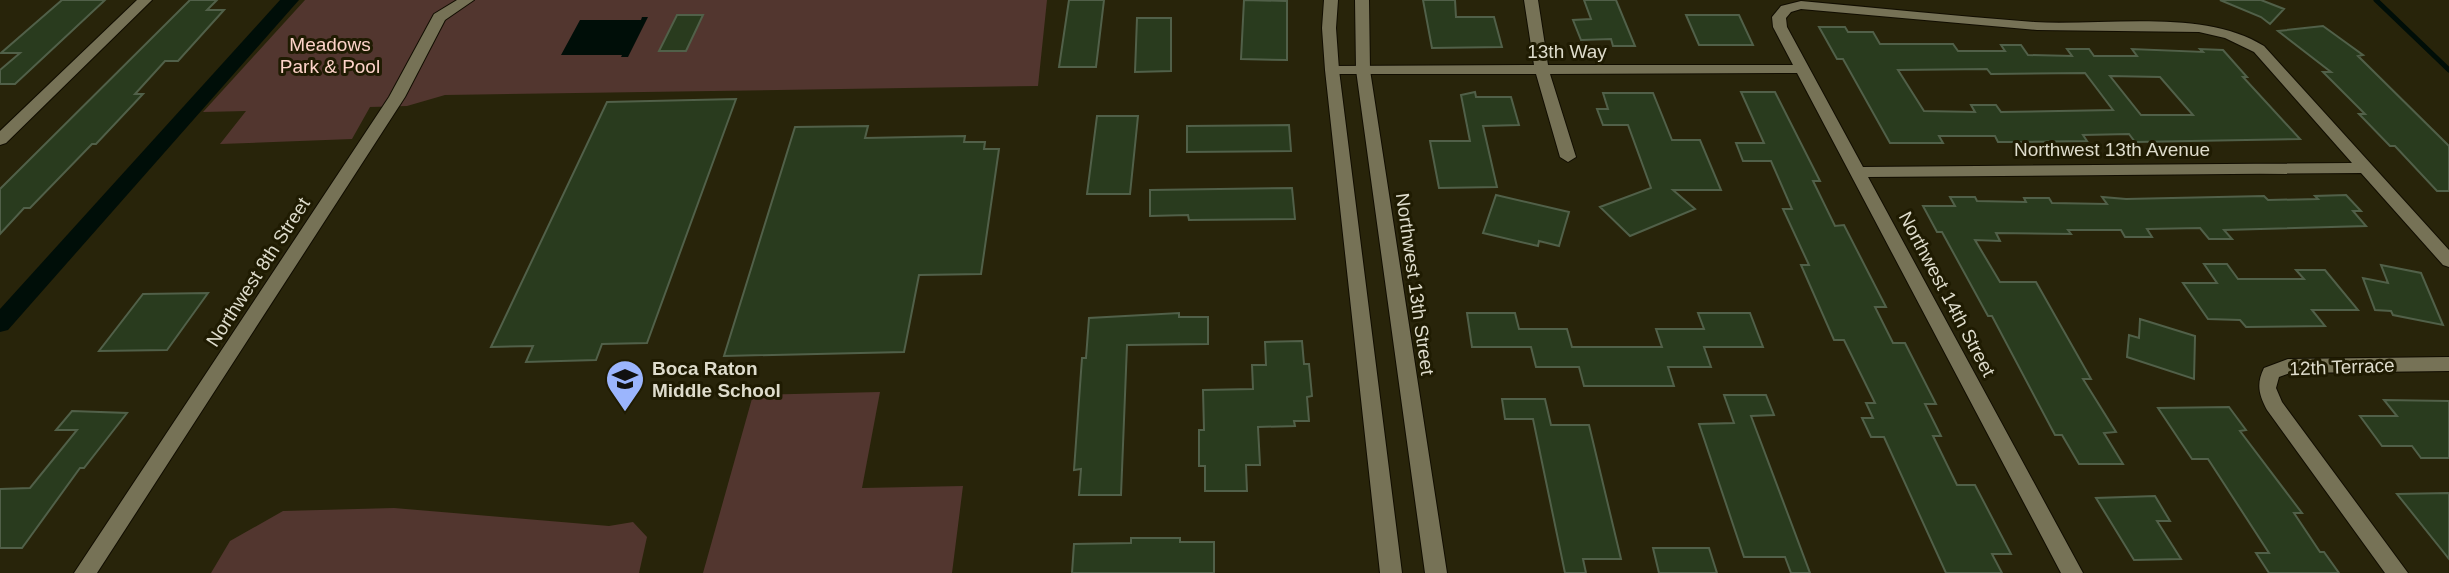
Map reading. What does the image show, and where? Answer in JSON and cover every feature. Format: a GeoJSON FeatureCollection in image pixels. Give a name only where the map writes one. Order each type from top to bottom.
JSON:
{"type":"FeatureCollection","features":[{"type":"Feature","properties":{"kind":"street"},"geometry":{"type":"LineString","coordinates":[[0,140],[145,0]]}},
{"type":"Feature","properties":{"kind":"street","name":"Northwest 8th Street"},"geometry":{"type":"LineString","coordinates":[[85,573],[397,97],[439,17],[467,0]]}},
{"type":"Feature","properties":{"kind":"street"},"geometry":{"type":"LineString","coordinates":[[1331,0],[1329,28],[1332,70],[1391,573]]}},
{"type":"Feature","properties":{"kind":"street","name":"Northwest 13th Street"},"geometry":{"type":"LineString","coordinates":[[1362,0],[1363,70],[1436,573]]}},
{"type":"Feature","properties":{"kind":"street"},"geometry":{"type":"LineString","coordinates":[[1531,0],[1542,71],[1568,157]]}},
{"type":"Feature","properties":{"kind":"street","name":"Northwest 14th Street"},"geometry":{"type":"LineString","coordinates":[[2072,573],[1784,35],[1779,17],[1786,9],[1801,5],[2037,26],[2220,30],[2244,39],[2259,49],[2366,168]]}},
{"type":"Feature","properties":{"kind":"street","name":"13th Way"},"geometry":{"type":"LineString","coordinates":[[1332,70],[1802,69]]}},
{"type":"Feature","properties":{"kind":"street"},"geometry":{"type":"LineString","coordinates":[[2366,168],[2449,261]]}},
{"type":"Feature","properties":{"kind":"street","name":"Northwest 13th Avenue"},"geometry":{"type":"LineString","coordinates":[[1857,172],[2366,168]]}},
{"type":"Feature","properties":{"kind":"street","name":"12th Terrace"},"geometry":{"type":"LineString","coordinates":[[2397,573],[2274,405],[2267,388],[2271,373],[2288,366],[2449,364]]}},
{"type":"Feature","properties":{"kind":"green space","name":"Meadows Park & Pool"},"geometry":{"type":"Polygon","coordinates":[[[305,0],[1047,0],[1038,86],[445,95],[407,106],[370,107],[352,139],[220,144],[246,111],[203,112],[305,0]]]}},
{"type":"Feature","properties":{"kind":"green space"},"geometry":{"type":"Polygon","coordinates":[[[880,392],[862,488],[963,486],[952,573],[703,573],[753,395],[880,392]]]}},
{"type":"Feature","properties":{"kind":"green space"},"geometry":{"type":"Polygon","coordinates":[[[394,508],[609,526],[633,522],[647,537],[639,573],[211,573],[230,541],[283,511],[394,508]]]}},
{"type":"Feature","properties":{"kind":"shaded area"},"geometry":{"type":"Polygon","coordinates":[[[642,17],[648,17],[628,57],[561,55],[580,20],[641,20],[642,17]]]}},
{"type":"Feature","properties":{"kind":"building"},"geometry":{"type":"Polygon","coordinates":[[[62,0],[105,0],[15,84],[0,84],[0,70],[20,53],[1,53],[62,0]]]}},
{"type":"Feature","properties":{"kind":"building"},"geometry":{"type":"Polygon","coordinates":[[[190,0],[217,0],[207,10],[224,10],[178,61],[165,61],[135,94],[143,94],[96,144],[92,144],[30,208],[24,208],[0,234],[0,189],[190,0]]]}},
{"type":"Feature","properties":{"kind":"building"},"geometry":{"type":"Polygon","coordinates":[[[1069,0],[1104,0],[1096,67],[1059,67],[1069,0]]]}},
{"type":"Feature","properties":{"kind":"building"},"geometry":{"type":"Polygon","coordinates":[[[1244,0],[1287,1],[1287,60],[1241,59],[1244,0]]]}},
{"type":"Feature","properties":{"kind":"building"},"geometry":{"type":"Polygon","coordinates":[[[1423,0],[1455,0],[1456,17],[1494,17],[1502,47],[1432,48],[1423,0]]]}},
{"type":"Feature","properties":{"kind":"building"},"geometry":{"type":"Polygon","coordinates":[[[1584,0],[1616,0],[1635,46],[1613,46],[1611,39],[1581,40],[1573,20],[1591,19],[1584,0]]]}},
{"type":"Feature","properties":{"kind":"building"},"geometry":{"type":"Polygon","coordinates":[[[2220,0],[2261,0],[2284,9],[2270,24],[2261,17],[2220,0]]]}},
{"type":"Feature","properties":{"kind":"building"},"geometry":{"type":"Polygon","coordinates":[[[677,15],[703,15],[686,51],[659,51],[677,15]]]}},
{"type":"Feature","properties":{"kind":"building"},"geometry":{"type":"Polygon","coordinates":[[[1686,15],[1739,15],[1753,45],[1699,45],[1686,15]]]}},
{"type":"Feature","properties":{"kind":"building"},"geometry":{"type":"Polygon","coordinates":[[[1137,18],[1171,18],[1171,71],[1135,72],[1137,18]]]}},
{"type":"Feature","properties":{"kind":"building"},"geometry":{"type":"Polygon","coordinates":[[[2323,26],[2363,55],[2358,56],[2449,146],[2449,191],[2437,191],[2395,146],[2390,146],[2359,114],[2365,114],[2323,72],[2331,72],[2278,31],[2323,26]]]}},
{"type":"Feature","properties":{"kind":"building"},"geometry":{"type":"Polygon","coordinates":[[[1819,27],[1845,27],[1848,32],[1873,32],[1880,44],[1953,44],[1958,51],[2005,51],[2001,45],[2021,45],[2028,55],[2072,56],[2067,49],[2089,49],[2094,56],[2137,56],[2132,49],[2203,52],[2200,49],[2223,50],[2247,77],[2243,77],[2300,139],[2135,142],[2129,134],[2083,135],[2087,141],[1998,142],[1995,136],[1939,136],[1943,143],[1890,143],[1843,59],[1837,59],[1819,27]],[[1987,69],[1898,70],[1924,111],[1975,112],[1971,105],[1996,105],[2001,112],[2113,110],[2085,73],[1991,74],[1987,69]],[[2110,76],[2141,115],[2193,115],[2160,77],[2110,76]]]}},
{"type":"Feature","properties":{"kind":"building"},"geometry":{"type":"Polygon","coordinates":[[[1475,92],[1476,97],[1511,97],[1519,125],[1483,126],[1497,187],[1439,188],[1430,141],[1470,141],[1461,95],[1475,92]]]}},
{"type":"Feature","properties":{"kind":"building"},"geometry":{"type":"Polygon","coordinates":[[[1741,92],[1775,92],[1820,181],[1813,181],[1835,226],[1844,225],[1886,307],[1875,307],[1893,343],[1905,343],[1936,404],[1925,404],[1941,436],[1933,436],[1957,485],[1975,485],[2011,554],[1992,554],[2002,573],[1946,573],[1884,437],[1871,437],[1862,418],[1873,418],[1866,403],[1875,403],[1844,340],[1834,340],[1801,265],[1809,265],[1783,209],[1792,209],[1771,161],[1743,161],[1736,143],[1764,143],[1741,92]]]}},
{"type":"Feature","properties":{"kind":"building"},"geometry":{"type":"Polygon","coordinates":[[[1603,93],[1653,93],[1672,140],[1700,140],[1721,190],[1673,190],[1695,209],[1630,236],[1600,207],[1651,188],[1628,125],[1603,125],[1597,109],[1608,109],[1603,93]]]}},
{"type":"Feature","properties":{"kind":"building"},"geometry":{"type":"Polygon","coordinates":[[[736,99],[647,343],[602,344],[596,360],[526,362],[533,346],[491,347],[607,102],[736,99]]]}},
{"type":"Feature","properties":{"kind":"building"},"geometry":{"type":"Polygon","coordinates":[[[1097,116],[1138,116],[1130,194],[1087,194],[1097,116]]]}},
{"type":"Feature","properties":{"kind":"building"},"geometry":{"type":"Polygon","coordinates":[[[1289,125],[1291,151],[1187,152],[1187,126],[1289,125]]]}},
{"type":"Feature","properties":{"kind":"building"},"geometry":{"type":"Polygon","coordinates":[[[868,126],[865,138],[965,136],[964,142],[985,142],[984,149],[999,149],[981,274],[919,275],[904,352],[724,356],[795,127],[868,126]]]}},
{"type":"Feature","properties":{"kind":"building"},"geometry":{"type":"Polygon","coordinates":[[[1292,188],[1295,219],[1189,220],[1188,215],[1150,216],[1150,190],[1292,188]]]}},
{"type":"Feature","properties":{"kind":"building"},"geometry":{"type":"Polygon","coordinates":[[[1496,195],[1569,212],[1559,246],[1539,241],[1538,246],[1483,233],[1496,195]]]}},
{"type":"Feature","properties":{"kind":"building"},"geometry":{"type":"Polygon","coordinates":[[[2346,195],[2361,211],[2353,211],[2366,226],[2224,230],[2232,239],[2209,239],[2200,228],[2147,229],[2152,237],[2125,237],[2121,230],[2068,230],[2071,234],[1996,233],[2000,241],[1975,240],[2000,282],[2036,282],[2091,379],[2083,379],[2116,432],[2104,433],[2123,464],[2079,464],[2062,435],[2055,435],[1992,316],[1988,316],[1942,232],[1937,232],[1923,206],[1955,206],[1950,197],[1975,197],[1977,201],[2026,202],[2024,198],[2049,198],[2052,203],[2107,204],[2102,197],[2126,199],[2264,196],[2268,200],[2318,199],[2315,196],[2346,195]]]}},
{"type":"Feature","properties":{"kind":"building"},"geometry":{"type":"Polygon","coordinates":[[[2204,264],[2227,264],[2238,279],[2304,279],[2296,270],[2325,270],[2358,310],[2312,310],[2325,326],[2246,327],[2240,320],[2208,319],[2183,283],[2217,283],[2204,264]]]}},
{"type":"Feature","properties":{"kind":"building"},"geometry":{"type":"Polygon","coordinates":[[[2381,265],[2421,273],[2443,325],[2393,315],[2391,311],[2375,310],[2363,278],[2388,283],[2381,265]]]}},
{"type":"Feature","properties":{"kind":"building"},"geometry":{"type":"Polygon","coordinates":[[[208,293],[167,350],[99,351],[143,294],[208,293]]]}},
{"type":"Feature","properties":{"kind":"building"},"geometry":{"type":"Polygon","coordinates":[[[1179,313],[1179,317],[1208,317],[1208,344],[1127,345],[1121,495],[1079,495],[1081,469],[1074,470],[1082,358],[1086,358],[1089,318],[1179,313]]]}},
{"type":"Feature","properties":{"kind":"building"},"geometry":{"type":"Polygon","coordinates":[[[1467,313],[1515,313],[1519,329],[1567,329],[1572,347],[1662,347],[1656,329],[1704,329],[1698,313],[1750,313],[1763,347],[1704,347],[1711,367],[1668,367],[1674,386],[1584,386],[1579,367],[1536,367],[1531,347],[1472,347],[1467,313]]]}},
{"type":"Feature","properties":{"kind":"building"},"geometry":{"type":"Polygon","coordinates":[[[2140,319],[2195,336],[2194,379],[2127,357],[2129,335],[2139,338],[2140,319]]]}},
{"type":"Feature","properties":{"kind":"building"},"geometry":{"type":"Polygon","coordinates":[[[1302,341],[1304,364],[1309,364],[1312,396],[1307,397],[1309,421],[1294,421],[1295,426],[1258,427],[1260,465],[1246,465],[1247,491],[1205,491],[1205,466],[1199,466],[1199,430],[1204,430],[1203,390],[1253,389],[1252,365],[1266,365],[1265,342],[1302,341]]]}},
{"type":"Feature","properties":{"kind":"building"},"geometry":{"type":"Polygon","coordinates":[[[1724,395],[1766,395],[1774,415],[1751,416],[1810,573],[1791,573],[1785,557],[1744,557],[1699,424],[1734,423],[1724,395]]]}},
{"type":"Feature","properties":{"kind":"building"},"geometry":{"type":"Polygon","coordinates":[[[1502,399],[1545,399],[1551,425],[1589,425],[1621,559],[1583,559],[1586,573],[1565,573],[1533,419],[1505,419],[1502,399]]]}},
{"type":"Feature","properties":{"kind":"building"},"geometry":{"type":"Polygon","coordinates":[[[2384,400],[2449,401],[2449,458],[2421,458],[2412,446],[2382,446],[2360,416],[2397,416],[2384,400]]]}},
{"type":"Feature","properties":{"kind":"building"},"geometry":{"type":"Polygon","coordinates":[[[2229,407],[2246,430],[2240,431],[2302,513],[2294,513],[2320,552],[2324,552],[2339,573],[2269,573],[2256,553],[2269,553],[2208,459],[2192,459],[2158,408],[2229,407]]]}},
{"type":"Feature","properties":{"kind":"building"},"geometry":{"type":"Polygon","coordinates":[[[72,411],[127,413],[84,468],[80,468],[22,548],[0,548],[0,489],[30,488],[77,430],[56,430],[72,411]]]}},
{"type":"Feature","properties":{"kind":"building"},"geometry":{"type":"Polygon","coordinates":[[[2449,493],[2449,559],[2397,494],[2449,493]]]}},
{"type":"Feature","properties":{"kind":"building"},"geometry":{"type":"Polygon","coordinates":[[[2155,496],[2170,521],[2157,521],[2181,559],[2134,560],[2096,498],[2155,496]]]}},
{"type":"Feature","properties":{"kind":"building"},"geometry":{"type":"Polygon","coordinates":[[[1131,538],[1180,538],[1180,542],[1214,542],[1214,573],[1072,573],[1074,544],[1131,543],[1131,538]]]}},
{"type":"Feature","properties":{"kind":"building"},"geometry":{"type":"Polygon","coordinates":[[[1653,548],[1709,548],[1717,573],[1659,573],[1653,548]]]}},
{"type":"Feature","properties":{"kind":"waterway"},"geometry":{"type":"LineString","coordinates":[[0,324],[290,0]]}},
{"type":"Feature","properties":{"kind":"waterway"},"geometry":{"type":"LineString","coordinates":[[2376,0],[2449,70]]}},
{"type":"Feature","properties":{"kind":"place","name":"Boca Raton Middle School"},"geometry":{"type":"Point","coordinates":[625,413]}}]}
